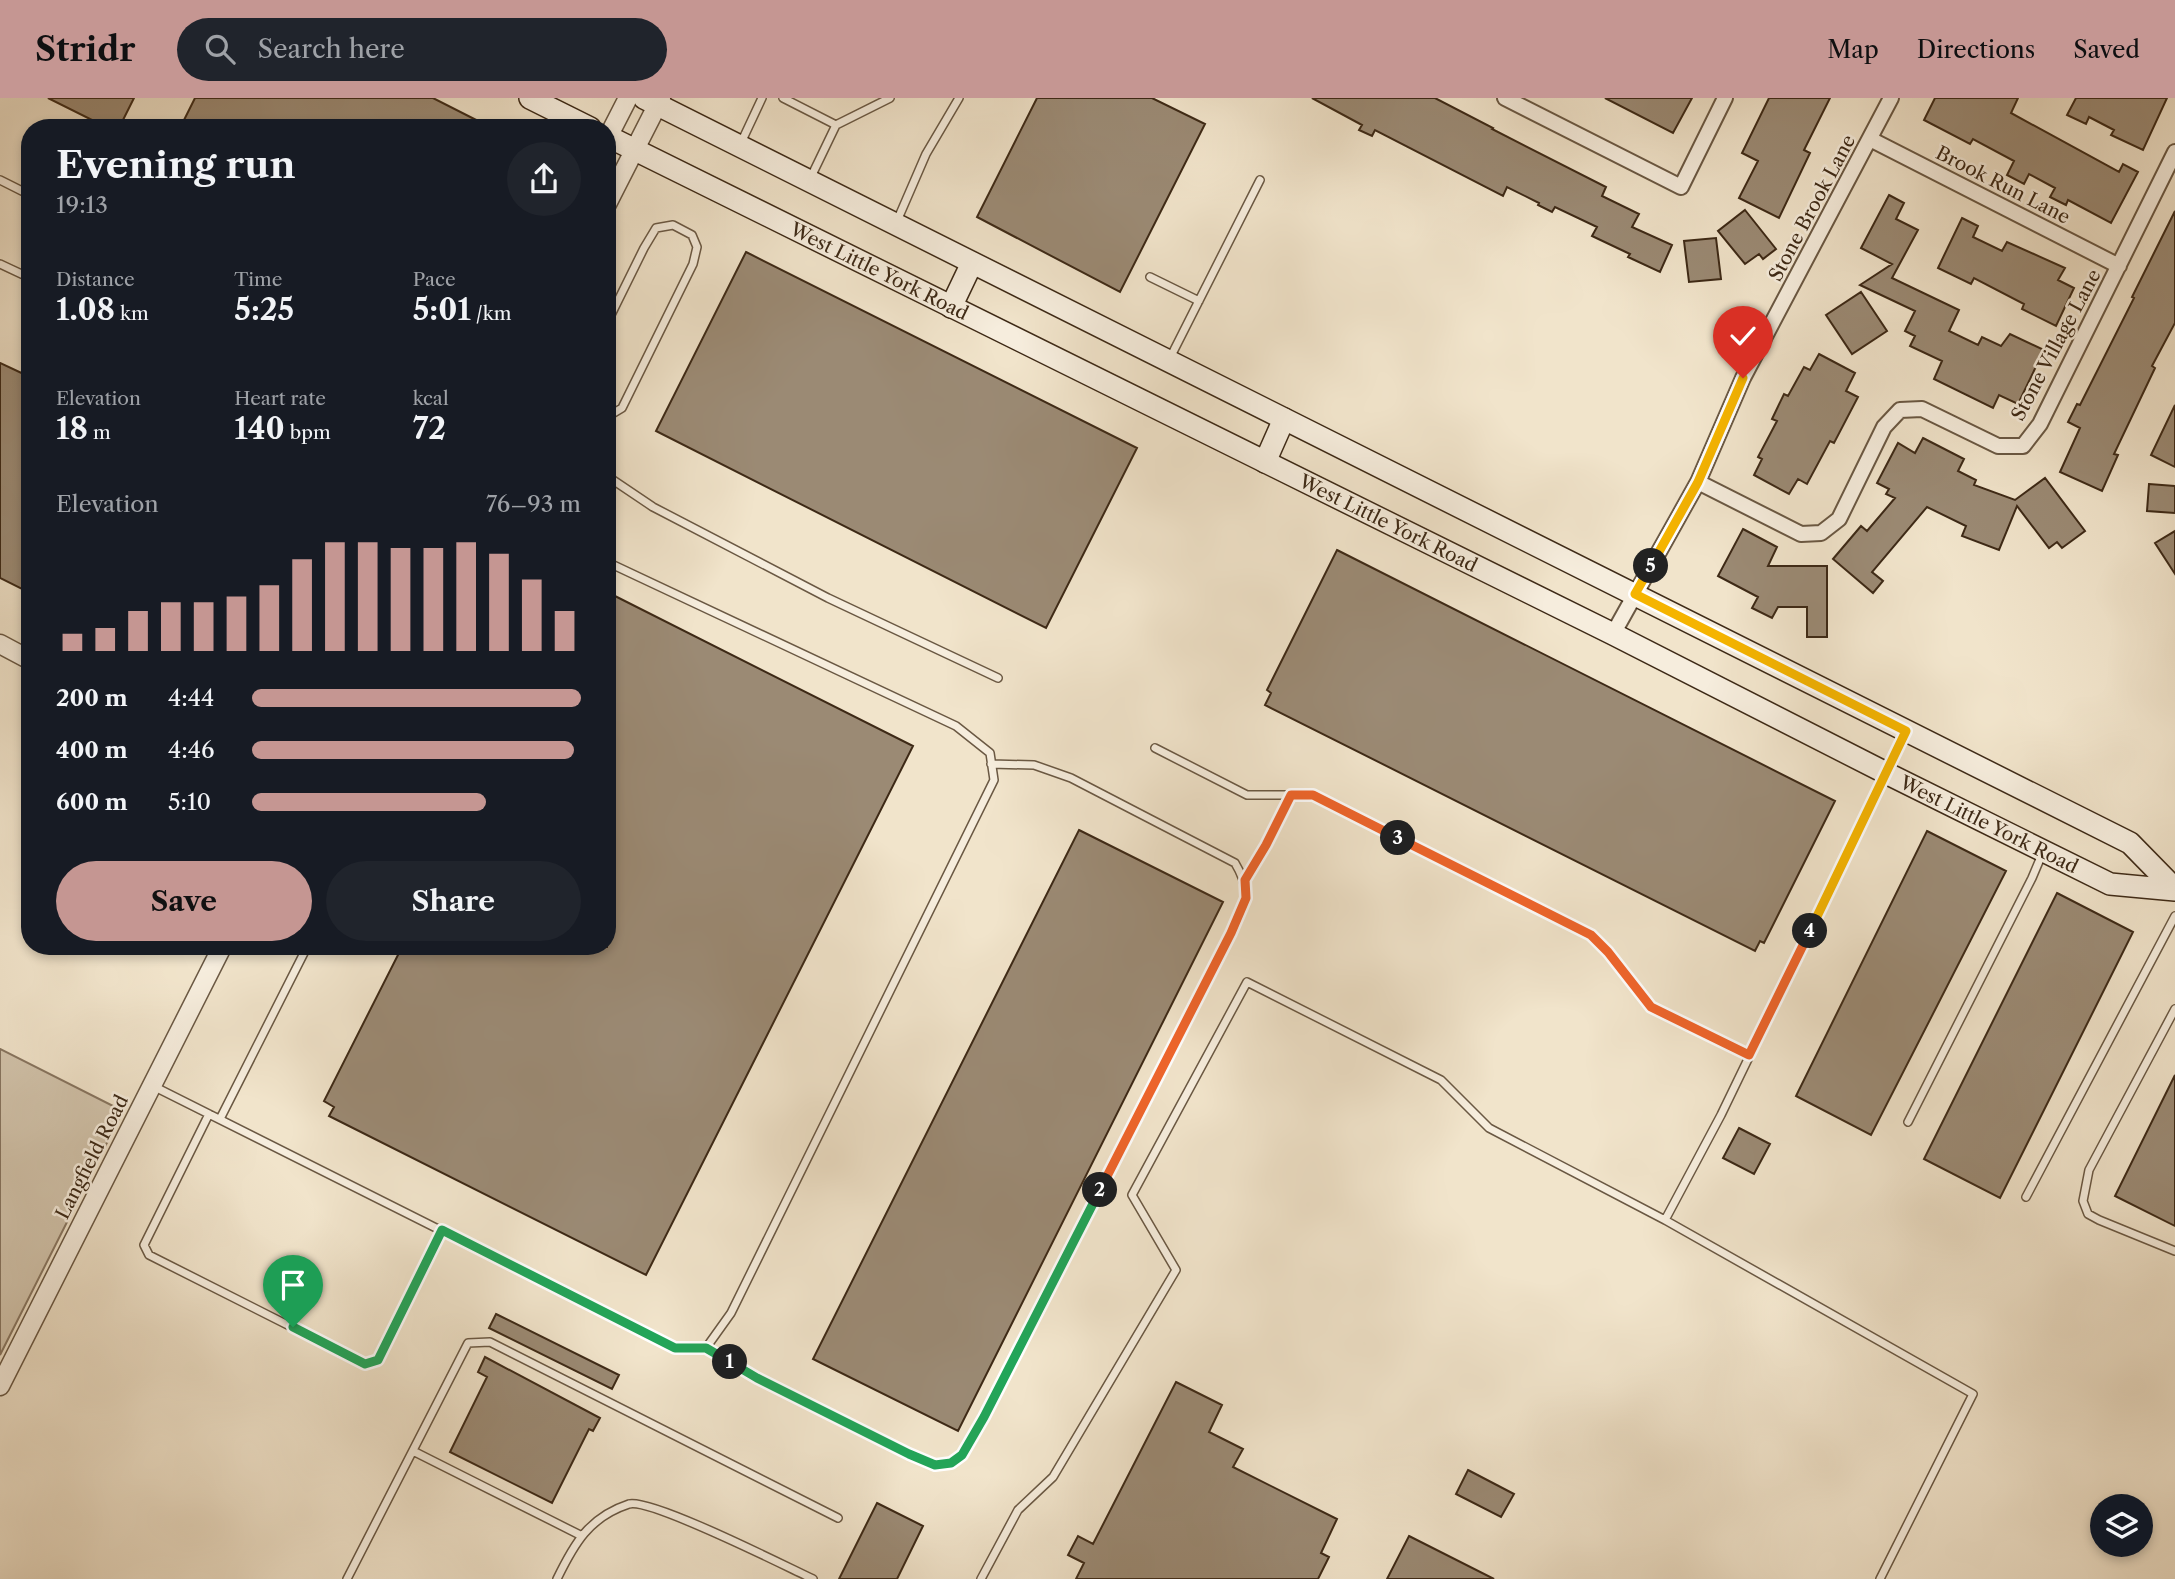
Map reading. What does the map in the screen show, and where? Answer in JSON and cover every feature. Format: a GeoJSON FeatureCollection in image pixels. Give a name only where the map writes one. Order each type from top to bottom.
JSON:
{"type":"FeatureCollection","features":[{"type":"Feature","properties":{"kind":"main road","name":"West Little York Road"},"geometry":{"type":"LineString","coordinates":[[530,98],[571,119]]}},
{"type":"Feature","properties":{"kind":"main road","name":"West Little York Road"},"geometry":{"type":"LineString","coordinates":[[654,100],[739,146],[2130,843],[2175,890]]}},
{"type":"Feature","properties":{"kind":"main road","name":"West Little York Road"},"geometry":{"type":"LineString","coordinates":[[616,141],[1613,634],[2043,852],[2110,884],[2175,890]]}},
{"type":"Feature","properties":{"kind":"main road"},"geometry":{"type":"LineString","coordinates":[[951,307],[972,263]]}},
{"type":"Feature","properties":{"kind":"main road"},"geometry":{"type":"LineString","coordinates":[[1265,462],[1284,419]]}},
{"type":"Feature","properties":{"kind":"street"},"geometry":{"type":"LineString","coordinates":[[614,119],[628,98]]}},
{"type":"Feature","properties":{"kind":"street"},"geometry":{"type":"LineString","coordinates":[[1505,98],[1681,187],[1725,98]]}},
{"type":"Feature","properties":{"kind":"street","name":"Stone Brook Lane"},"geometry":{"type":"LineString","coordinates":[[1613,634],[1698,482],[1743,378],[1891,98]]}},
{"type":"Feature","properties":{"kind":"street"},"geometry":{"type":"LineString","coordinates":[[616,187],[635,150],[654,100]]}},
{"type":"Feature","properties":{"kind":"street","name":"Brook Run Lane"},"geometry":{"type":"LineString","coordinates":[[1870,139],[2119,266]]}},
{"type":"Feature","properties":{"kind":"street","name":"Stone Village Lane"},"geometry":{"type":"LineString","coordinates":[[1698,482],[1801,534],[1821,534],[1839,519],[1884,427],[1900,410],[1922,409],[1998,446],[2023,446],[2040,424],[2175,152]]}},
{"type":"Feature","properties":{"kind":"street"},"geometry":{"type":"LineString","coordinates":[[0,644],[21,655]]}},
{"type":"Feature","properties":{"kind":"street","name":"Langfield Road"},"geometry":{"type":"LineString","coordinates":[[0,1386],[218,955]]}},
{"type":"Feature","properties":{"kind":"lane"},"geometry":{"type":"LineString","coordinates":[[739,146],[762,98]]}},
{"type":"Feature","properties":{"kind":"lane"},"geometry":{"type":"LineString","coordinates":[[783,98],[836,125]]}},
{"type":"Feature","properties":{"kind":"lane"},"geometry":{"type":"LineString","coordinates":[[809,181],[836,125],[890,98]]}},
{"type":"Feature","properties":{"kind":"lane"},"geometry":{"type":"LineString","coordinates":[[895,224],[926,154],[959,98]]}},
{"type":"Feature","properties":{"kind":"lane"},"geometry":{"type":"LineString","coordinates":[[0,180],[21,190]]}},
{"type":"Feature","properties":{"kind":"lane"},"geometry":{"type":"LineString","coordinates":[[1169,361],[1260,180]]}},
{"type":"Feature","properties":{"kind":"lane"},"geometry":{"type":"LineString","coordinates":[[616,305],[656,228],[673,225],[692,235],[697,247],[693,264],[622,408],[616,412]]}},
{"type":"Feature","properties":{"kind":"lane"},"geometry":{"type":"LineString","coordinates":[[0,264],[21,274]]}},
{"type":"Feature","properties":{"kind":"lane"},"geometry":{"type":"LineString","coordinates":[[1150,277],[1199,301]]}},
{"type":"Feature","properties":{"kind":"lane"},"geometry":{"type":"LineString","coordinates":[[616,482],[653,507],[816,592],[998,678]]}},
{"type":"Feature","properties":{"kind":"lane"},"geometry":{"type":"LineString","coordinates":[[616,566],[957,726],[990,752],[994,780],[731,1313],[706,1348]]}},
{"type":"Feature","properties":{"kind":"lane"},"geometry":{"type":"LineString","coordinates":[[1665,1220],[1721,1115],[1906,731]]}},
{"type":"Feature","properties":{"kind":"lane"},"geometry":{"type":"LineString","coordinates":[[1155,748],[1247,795],[1313,795],[1591,935],[1608,952],[1651,1007],[1749,1055]]}},
{"type":"Feature","properties":{"kind":"lane"},"geometry":{"type":"LineString","coordinates":[[152,1085],[675,1348],[706,1348],[757,1378],[935,1465],[951,1463],[962,1455],[990,1405],[1231,933],[1246,898],[1245,880],[1235,863],[1071,778],[1034,765],[991,764]]}},
{"type":"Feature","properties":{"kind":"lane"},"geometry":{"type":"LineString","coordinates":[[1245,880],[1291,795]]}},
{"type":"Feature","properties":{"kind":"lane"},"geometry":{"type":"LineString","coordinates":[[1908,1122],[2043,852]]}},
{"type":"Feature","properties":{"kind":"lane"},"geometry":{"type":"LineString","coordinates":[[2026,1197],[2175,916]]}},
{"type":"Feature","properties":{"kind":"lane"},"geometry":{"type":"LineString","coordinates":[[220,1119],[303,955]]}},
{"type":"Feature","properties":{"kind":"lane"},"geometry":{"type":"LineString","coordinates":[[981,1579],[1018,1510],[1053,1477],[1176,1270],[1132,1195],[1247,982],[1441,1080],[1489,1128],[1665,1220],[1973,1394],[1880,1579]]}},
{"type":"Feature","properties":{"kind":"lane"},"geometry":{"type":"LineString","coordinates":[[2175,1009],[2090,1170],[2083,1201],[2088,1214],[2099,1220],[2175,1251]]}},
{"type":"Feature","properties":{"kind":"lane"},"geometry":{"type":"LineString","coordinates":[[209,1114],[144,1245],[149,1255],[365,1364],[378,1360],[442,1230]]}},
{"type":"Feature","properties":{"kind":"lane"},"geometry":{"type":"LineString","coordinates":[[347,1579],[468,1343],[490,1342],[838,1518]]}},
{"type":"Feature","properties":{"kind":"lane"},"geometry":{"type":"LineString","coordinates":[[412,1451],[582,1536]]}},
{"type":"Feature","properties":{"kind":"lane"},"geometry":{"type":"LineString","coordinates":[[557,1579],[574,1545],[582,1536],[599,1519],[632,1503],[673,1514],[813,1579]]}},
{"type":"Feature","properties":{"kind":"shaded area"},"geometry":{"type":"Polygon","coordinates":[[[0,1049],[123,1111],[0,1355],[0,1049]]]}},
{"type":"Feature","properties":{"kind":"building"},"geometry":{"type":"Polygon","coordinates":[[[48,98],[134,98],[124,119],[90,119],[48,98]]]}},
{"type":"Feature","properties":{"kind":"building"},"geometry":{"type":"Polygon","coordinates":[[[195,98],[433,98],[474,119],[184,119],[195,98]]]}},
{"type":"Feature","properties":{"kind":"building"},"geometry":{"type":"Polygon","coordinates":[[[1037,98],[1152,98],[1205,124],[1120,292],[977,217],[1037,98]]]}},
{"type":"Feature","properties":{"kind":"building"},"geometry":{"type":"Polygon","coordinates":[[[1312,98],[1435,98],[1606,187],[1602,196],[1639,214],[1632,227],[1672,245],[1660,272],[1592,236],[1597,227],[1555,207],[1552,212],[1507,187],[1503,196],[1375,130],[1372,136],[1359,130],[1362,125],[1312,98]]]}},
{"type":"Feature","properties":{"kind":"building"},"geometry":{"type":"Polygon","coordinates":[[[1605,98],[1692,98],[1673,133],[1605,98]]]}},
{"type":"Feature","properties":{"kind":"building"},"geometry":{"type":"Polygon","coordinates":[[[1769,98],[1830,98],[1804,150],[1810,153],[1779,218],[1739,198],[1758,161],[1742,153],[1769,98]]]}},
{"type":"Feature","properties":{"kind":"building"},"geometry":{"type":"Polygon","coordinates":[[[1935,98],[2018,98],[2011,113],[2119,172],[2123,164],[2138,172],[2111,223],[2068,200],[2066,205],[2050,197],[2055,188],[2029,174],[2024,184],[2007,175],[2014,161],[1973,139],[1970,144],[1924,120],[1935,98]]]}},
{"type":"Feature","properties":{"kind":"building"},"geometry":{"type":"Polygon","coordinates":[[[2076,98],[2167,98],[2143,150],[2111,135],[2114,130],[2089,117],[2086,124],[2067,115],[2076,98]]]}},
{"type":"Feature","properties":{"kind":"building"},"geometry":{"type":"Polygon","coordinates":[[[1889,195],[1904,203],[1896,219],[1918,230],[1892,278],[1959,310],[1949,331],[1978,345],[1982,337],[2001,346],[2010,334],[2044,350],[2018,404],[1999,395],[1993,408],[1934,379],[1942,361],[1910,346],[1915,336],[1905,331],[1915,311],[1860,285],[1892,264],[1861,248],[1889,195]]]}},
{"type":"Feature","properties":{"kind":"building"},"geometry":{"type":"Polygon","coordinates":[[[1745,210],[1776,249],[1763,259],[1759,254],[1745,264],[1718,231],[1745,210]]]}},
{"type":"Feature","properties":{"kind":"building"},"geometry":{"type":"Polygon","coordinates":[[[2175,211],[2175,323],[2152,366],[2155,368],[2114,454],[2118,455],[2102,491],[2060,472],[2080,428],[2068,422],[2077,404],[2080,405],[2175,211]]]}},
{"type":"Feature","properties":{"kind":"building"},"geometry":{"type":"Polygon","coordinates":[[[1962,218],[1978,226],[1973,237],[2002,251],[2007,242],[2065,268],[2058,280],[2074,288],[2056,326],[2022,309],[2024,304],[1974,278],[1971,284],[1938,268],[1962,218]]]}},
{"type":"Feature","properties":{"kind":"building"},"geometry":{"type":"Polygon","coordinates":[[[1716,238],[1721,279],[1689,282],[1684,241],[1716,238]]]}},
{"type":"Feature","properties":{"kind":"building"},"geometry":{"type":"Polygon","coordinates":[[[746,252],[1137,448],[1046,628],[656,431],[746,252]]]}},
{"type":"Feature","properties":{"kind":"building"},"geometry":{"type":"Polygon","coordinates":[[[1861,292],[1887,331],[1852,354],[1826,315],[1861,292]]]}},
{"type":"Feature","properties":{"kind":"building"},"geometry":{"type":"Polygon","coordinates":[[[1819,354],[1855,373],[1846,391],[1858,397],[1834,443],[1830,441],[1807,484],[1798,479],[1789,494],[1754,475],[1762,459],[1758,457],[1777,421],[1772,419],[1784,394],[1788,396],[1804,367],[1810,370],[1819,354]]]}},
{"type":"Feature","properties":{"kind":"building"},"geometry":{"type":"Polygon","coordinates":[[[0,363],[21,373],[21,588],[0,578],[0,363]]]}},
{"type":"Feature","properties":{"kind":"building"},"geometry":{"type":"Polygon","coordinates":[[[2175,405],[2175,467],[2151,455],[2175,405]]]}},
{"type":"Feature","properties":{"kind":"building"},"geometry":{"type":"Polygon","coordinates":[[[1923,438],[1964,459],[1958,471],[1976,480],[1974,485],[2015,500],[2045,478],[2085,531],[2062,548],[2057,542],[2049,548],[2017,506],[1999,550],[1962,536],[1966,526],[1927,507],[1872,572],[1883,581],[1873,593],[1833,559],[1861,526],[1867,531],[1895,498],[1886,494],[1889,489],[1877,483],[1898,443],[1915,453],[1923,438]]]}},
{"type":"Feature","properties":{"kind":"building"},"geometry":{"type":"Polygon","coordinates":[[[2149,484],[2175,486],[2175,513],[2147,511],[2149,484]]]}},
{"type":"Feature","properties":{"kind":"building"},"geometry":{"type":"Polygon","coordinates":[[[1743,529],[1777,547],[1768,566],[1827,566],[1827,637],[1807,637],[1807,607],[1778,607],[1772,618],[1752,608],[1758,597],[1718,576],[1743,529]]]}},
{"type":"Feature","properties":{"kind":"building"},"geometry":{"type":"Polygon","coordinates":[[[2175,531],[2175,574],[2155,543],[2175,531]]]}},
{"type":"Feature","properties":{"kind":"building"},"geometry":{"type":"Polygon","coordinates":[[[1337,550],[1835,801],[1764,943],[1760,941],[1755,951],[1265,705],[1271,693],[1267,690],[1337,550]]]}},
{"type":"Feature","properties":{"kind":"building"},"geometry":{"type":"Polygon","coordinates":[[[616,597],[913,746],[646,1275],[329,1116],[334,1107],[324,1101],[398,955],[616,955],[616,597]]]}},
{"type":"Feature","properties":{"kind":"building"},"geometry":{"type":"Polygon","coordinates":[[[1079,830],[1223,902],[958,1431],[813,1359],[1079,830]]]}},
{"type":"Feature","properties":{"kind":"building"},"geometry":{"type":"Polygon","coordinates":[[[1927,831],[2006,871],[1871,1135],[1796,1096],[1927,831]]]}},
{"type":"Feature","properties":{"kind":"building"},"geometry":{"type":"Polygon","coordinates":[[[2057,893],[2133,932],[2000,1198],[1924,1159],[2057,893]]]}},
{"type":"Feature","properties":{"kind":"building"},"geometry":{"type":"Polygon","coordinates":[[[2175,1075],[2175,1226],[2115,1196],[2175,1075]]]}},
{"type":"Feature","properties":{"kind":"building"},"geometry":{"type":"Polygon","coordinates":[[[1739,1128],[1770,1144],[1754,1174],[1723,1158],[1739,1128]]]}},
{"type":"Feature","properties":{"kind":"building"},"geometry":{"type":"Polygon","coordinates":[[[496,1314],[619,1375],[612,1389],[489,1328],[496,1314]]]}},
{"type":"Feature","properties":{"kind":"building"},"geometry":{"type":"Polygon","coordinates":[[[485,1357],[600,1418],[593,1431],[589,1429],[552,1503],[450,1452],[487,1377],[478,1372],[485,1357]]]}},
{"type":"Feature","properties":{"kind":"building"},"geometry":{"type":"Polygon","coordinates":[[[1176,1382],[1222,1405],[1209,1432],[1243,1449],[1233,1467],[1337,1519],[1321,1553],[1329,1557],[1318,1579],[1076,1579],[1084,1563],[1068,1555],[1078,1536],[1093,1544],[1176,1382]]]}},
{"type":"Feature","properties":{"kind":"building"},"geometry":{"type":"Polygon","coordinates":[[[1468,1470],[1514,1494],[1501,1517],[1456,1494],[1468,1470]]]}},
{"type":"Feature","properties":{"kind":"building"},"geometry":{"type":"Polygon","coordinates":[[[877,1503],[923,1526],[897,1579],[839,1579],[877,1503]]]}},
{"type":"Feature","properties":{"kind":"building"},"geometry":{"type":"Polygon","coordinates":[[[1409,1536],[1494,1579],[1387,1579],[1409,1536]]]}},
{"type":"Feature","properties":{"kind":"route"},"geometry":{"type":"LineString","coordinates":[[293,1327],[365,1364],[378,1360],[442,1230],[675,1348],[706,1348],[757,1378],[909,1454],[935,1465],[951,1463],[962,1455],[984,1417],[1231,933],[1246,898],[1245,880],[1291,795],[1313,795],[1591,935],[1608,952],[1651,1007],[1749,1055],[1906,731],[1635,594],[1698,482],[1743,378]]}}]}
